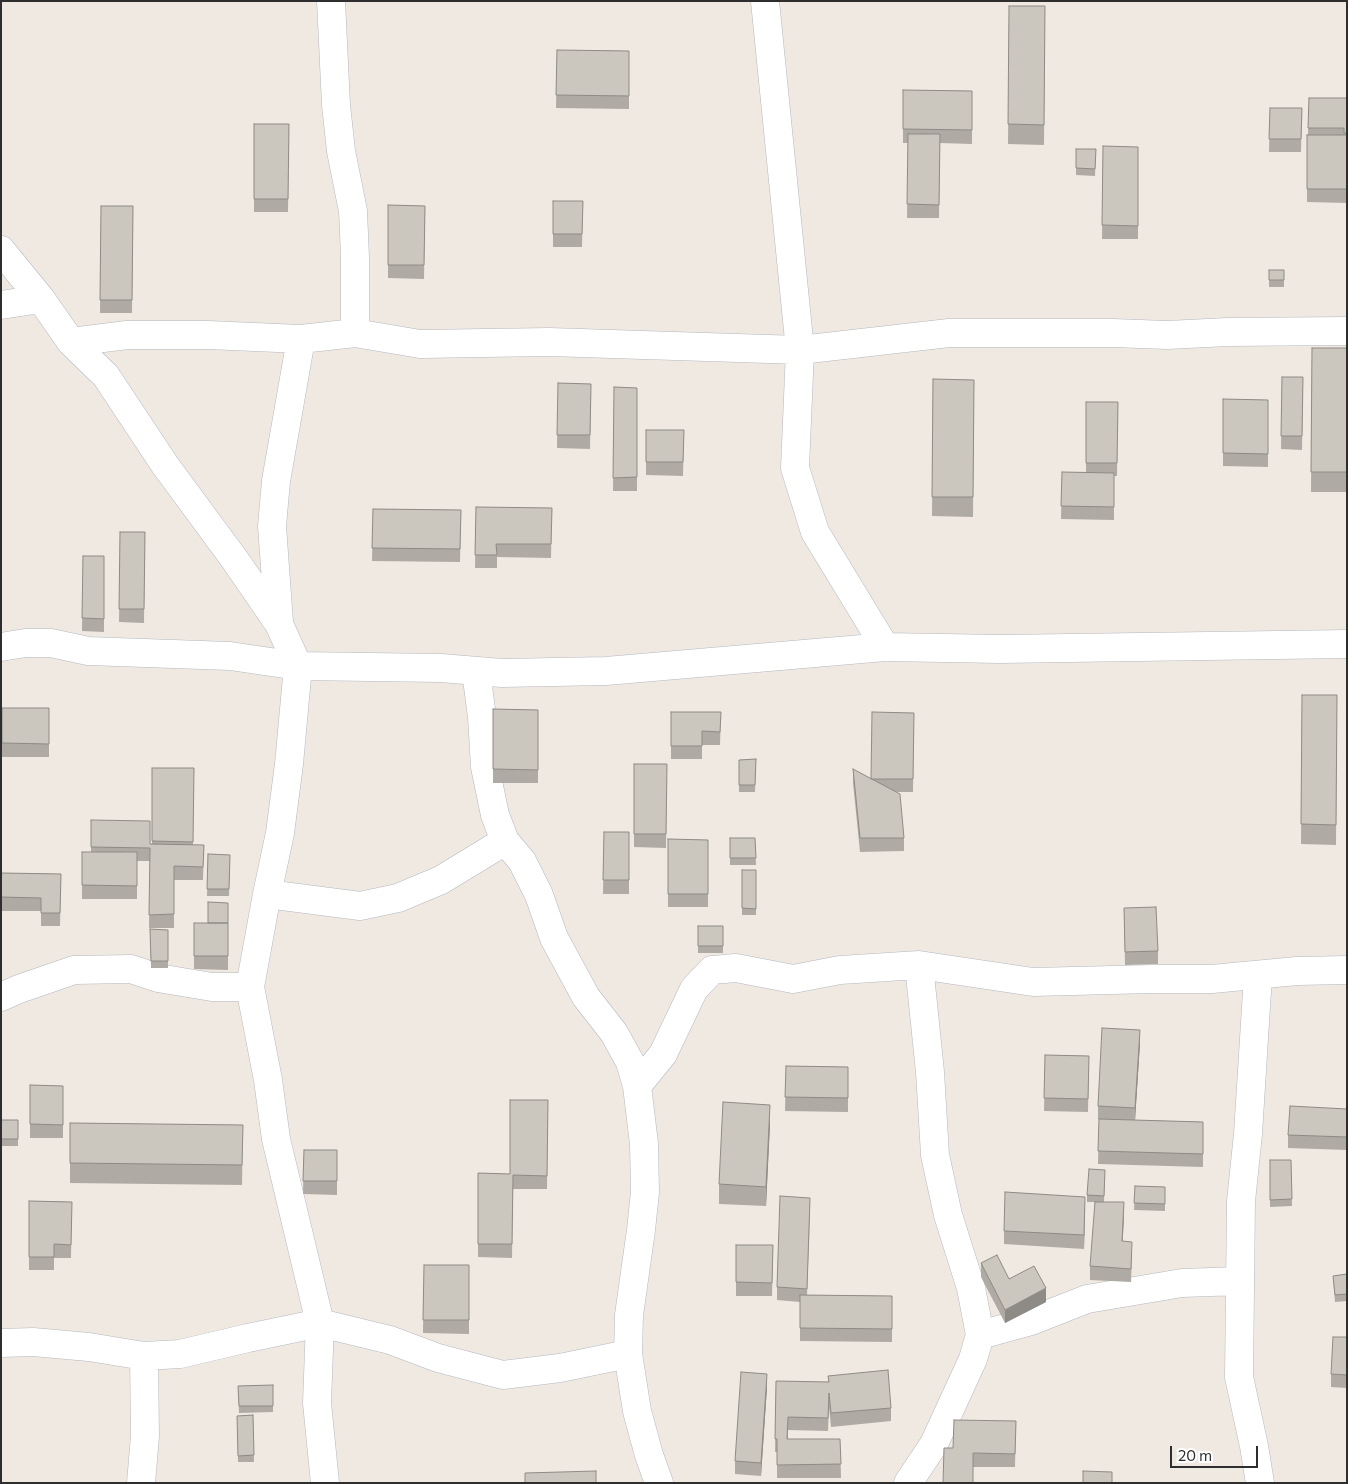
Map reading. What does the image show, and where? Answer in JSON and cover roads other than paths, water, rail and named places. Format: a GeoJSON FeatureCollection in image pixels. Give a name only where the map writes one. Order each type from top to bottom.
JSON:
{"type":"FeatureCollection","features":[{"type":"Feature","properties":{"kind":"street"},"geometry":{"type":"LineString","coordinates":[[331,1],[336,106],[341,151],[353,210],[355,332]]}},
{"type":"Feature","properties":{"kind":"street"},"geometry":{"type":"LineString","coordinates":[[765,1],[800,350],[794,468],[816,532],[885,647]]}},
{"type":"Feature","properties":{"kind":"street"},"geometry":{"type":"LineString","coordinates":[[1,250],[41,299],[71,342],[106,376],[165,465],[236,560],[279,624],[298,666],[289,764],[280,833],[250,988],[268,1080],[276,1139],[320,1323],[317,1404],[324,1483]]}},
{"type":"Feature","properties":{"kind":"street"},"geometry":{"type":"LineString","coordinates":[[1,305],[41,299]]}},
{"type":"Feature","properties":{"kind":"street"},"geometry":{"type":"LineString","coordinates":[[71,342],[127,335],[208,335],[301,339],[355,332],[420,344],[549,342],[800,350],[949,333],[1113,333],[1167,335],[1228,332],[1347,331]]}},
{"type":"Feature","properties":{"kind":"street"},"geometry":{"type":"LineString","coordinates":[[279,624],[272,526],[276,481],[301,339]]}},
{"type":"Feature","properties":{"kind":"street"},"geometry":{"type":"LineString","coordinates":[[1,647],[25,643],[51,643],[88,651],[230,656],[298,666],[476,670],[502,673],[606,672],[885,647],[1000,649],[1347,644]]}},
{"type":"Feature","properties":{"kind":"street"},"geometry":{"type":"LineString","coordinates":[[476,670],[482,717],[485,767],[496,815],[505,841],[522,861],[539,894],[554,938],[586,997],[614,1033],[630,1062],[637,1086],[644,1144],[645,1192],[628,1315],[628,1354],[637,1411],[659,1483]]}},
{"type":"Feature","properties":{"kind":"street"},"geometry":{"type":"LineString","coordinates":[[267,894],[360,906],[398,898],[441,880],[505,841]]}},
{"type":"Feature","properties":{"kind":"street"},"geometry":{"type":"LineString","coordinates":[[637,1086],[662,1054],[694,989],[712,970],[736,968],[793,978],[840,970],[919,965],[1033,982],[1152,979],[1212,980],[1297,972],[1347,970]]}},
{"type":"Feature","properties":{"kind":"street"},"geometry":{"type":"LineString","coordinates":[[908,1483],[934,1444],[973,1359],[980,1335],[971,1288],[948,1215],[935,1155],[930,1072],[919,965]]}},
{"type":"Feature","properties":{"kind":"street"},"geometry":{"type":"LineString","coordinates":[[1,996],[74,970],[131,969],[158,978],[212,987],[250,988]]}},
{"type":"Feature","properties":{"kind":"street"},"geometry":{"type":"LineString","coordinates":[[1258,976],[1248,1134],[1241,1201],[1239,1377],[1260,1483]]}},
{"type":"Feature","properties":{"kind":"street"},"geometry":{"type":"LineString","coordinates":[[980,1335],[1032,1321],[1087,1299],[1182,1283],[1240,1281]]}},
{"type":"Feature","properties":{"kind":"street"},"geometry":{"type":"LineString","coordinates":[[1,1343],[33,1342],[89,1347],[144,1356],[180,1354],[320,1323],[390,1340],[438,1358],[503,1375],[560,1368],[628,1354]]}},
{"type":"Feature","properties":{"kind":"street"},"geometry":{"type":"LineString","coordinates":[[141,1483],[145,1436],[144,1356]]}}]}
